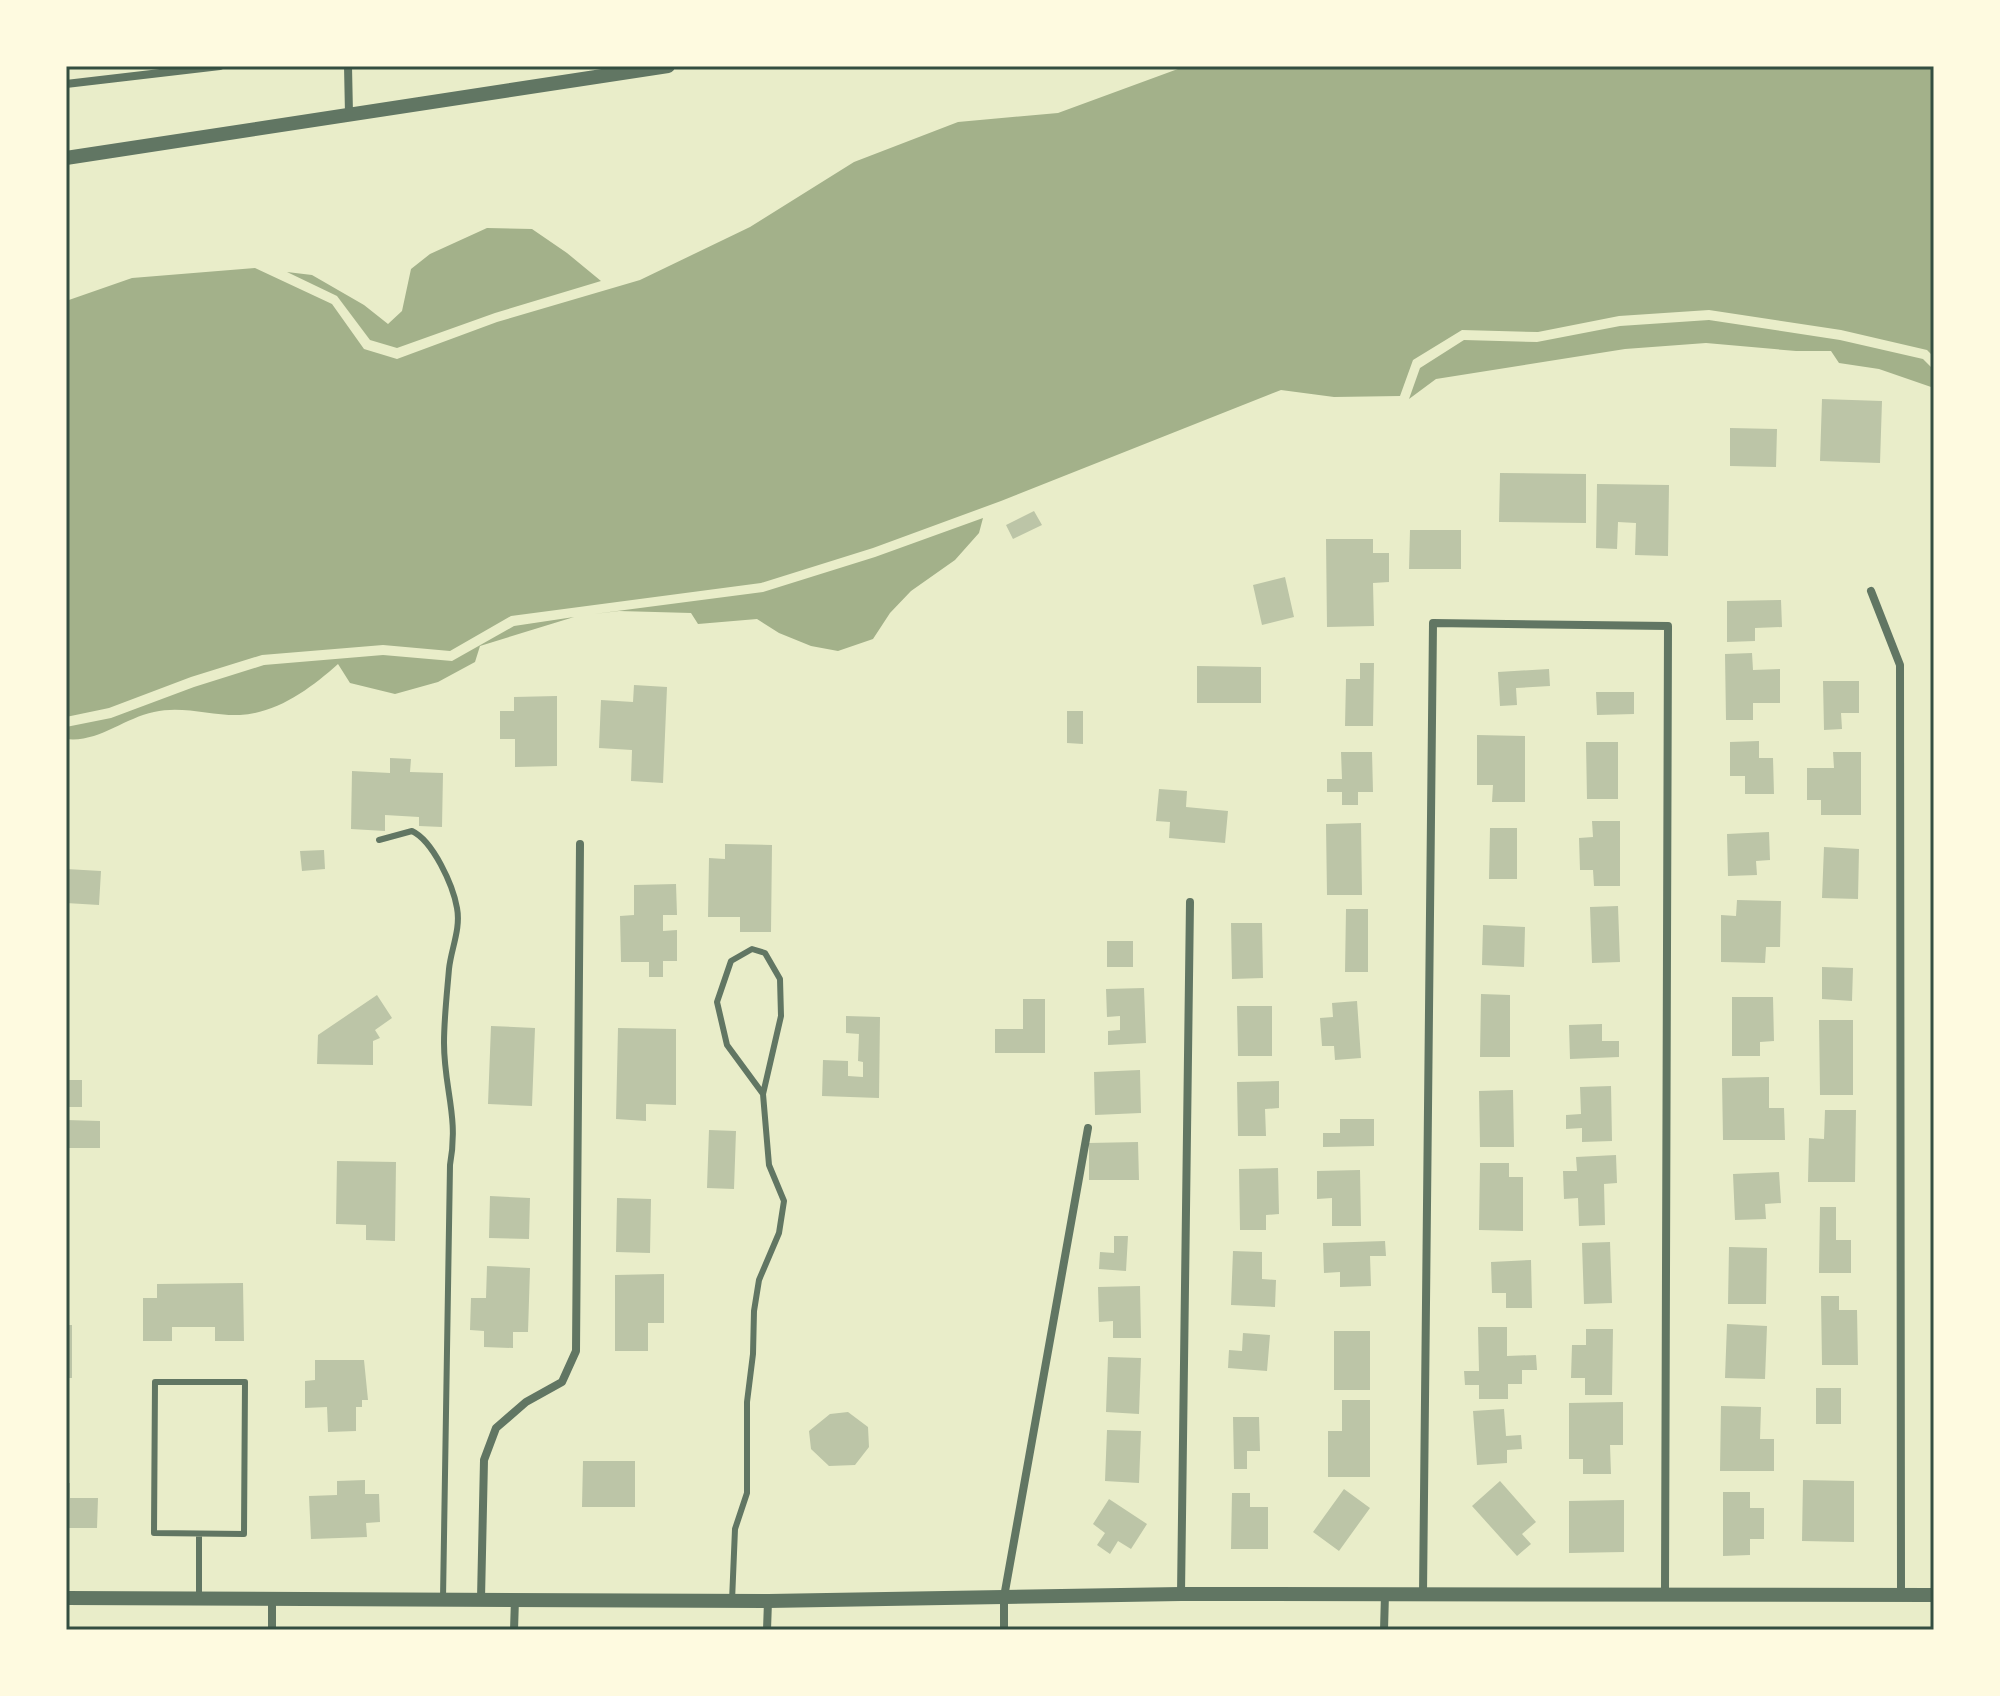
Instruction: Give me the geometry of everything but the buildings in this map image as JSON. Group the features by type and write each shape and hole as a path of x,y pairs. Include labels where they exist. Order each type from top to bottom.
{"street":[{"path":"66,84 220,66"},
{"path":"348,66 349,114"},
{"path":"66,158 668,66"},
{"path":"1871,591 1900,665 1901,1595"},
{"path":"1423,1594 1433,623 1668,626 1665,1593"},
{"path":"481,1599 484,1460 496,1428 526,1402 562,1382 576,1351 580,844"},
{"path":"1181,1594 1190,902"},
{"path":"1004,1630 1004,1597 1088,1128"},
{"path":"66,1598 768,1601 1181,1594 1934,1595"},
{"path":"1384,1630 1385,1594"},
{"path":"272,1598 272,1630"},
{"path":"514,1630 515,1599"},
{"path":"767,1630 768,1601"}],"lane":[{"path":"379,840 412,831 423,836 439,862 457,906 459,922 449,965 444,1043 455,1139 450,1165 443,1599"},
{"path":"732,1601 735,1529 747,1493 747,1402 754,1311 759,1280 779,1233 784,1201 769,1165 763,1094 781,1016 780,979 765,953 752,949 731,961 717,1002 727,1045 763,1094"},
{"path":"155,1382 245,1382 244,1534 199,1534 154,1533 155,1382"},
{"path":"199,1534 199,1598"}],"shaded area":[{"path":"1186,66 1934,66 1934,357 1927,350 1841,330 1709,310 1619,316 1538,332 1462,330 1413,360 1400,396 1334,397 1281,390 1001,501 873,548 761,583 511,616 450,651 383,645 262,655 191,677 109,708 66,717 66,301 132,278 255,268 332,304 364,349 397,359 497,322 640,280 750,227 854,162 958,122 1058,113"},
{"path":"487,228 532,229 601,281 495,313 397,348 370,340 337,296 287,272 312,275 364,305 388,324 402,311 411,269 430,254"},
{"path":"1709,320 1840,340 1923,359 1934,370 1934,388 1879,369 1839,363 1831,351 1706,343 1625,349 1436,379 1409,399 1420,368 1464,340 1537,342 1620,326"},
{"path":"983,518 979,533 955,560 911,591 890,613 873,639 838,651 811,646 779,633 757,619 698,624 691,613 619,611 594,614 763,592 875,557"},
{"path":"574,617 480,646 475,662 438,682 395,694 350,683 338,664 305,690 268,710 240,715 165,710 143,715 100,734 66,739 66,727 111,718 264,665 383,655 452,661 514,626"}]}
